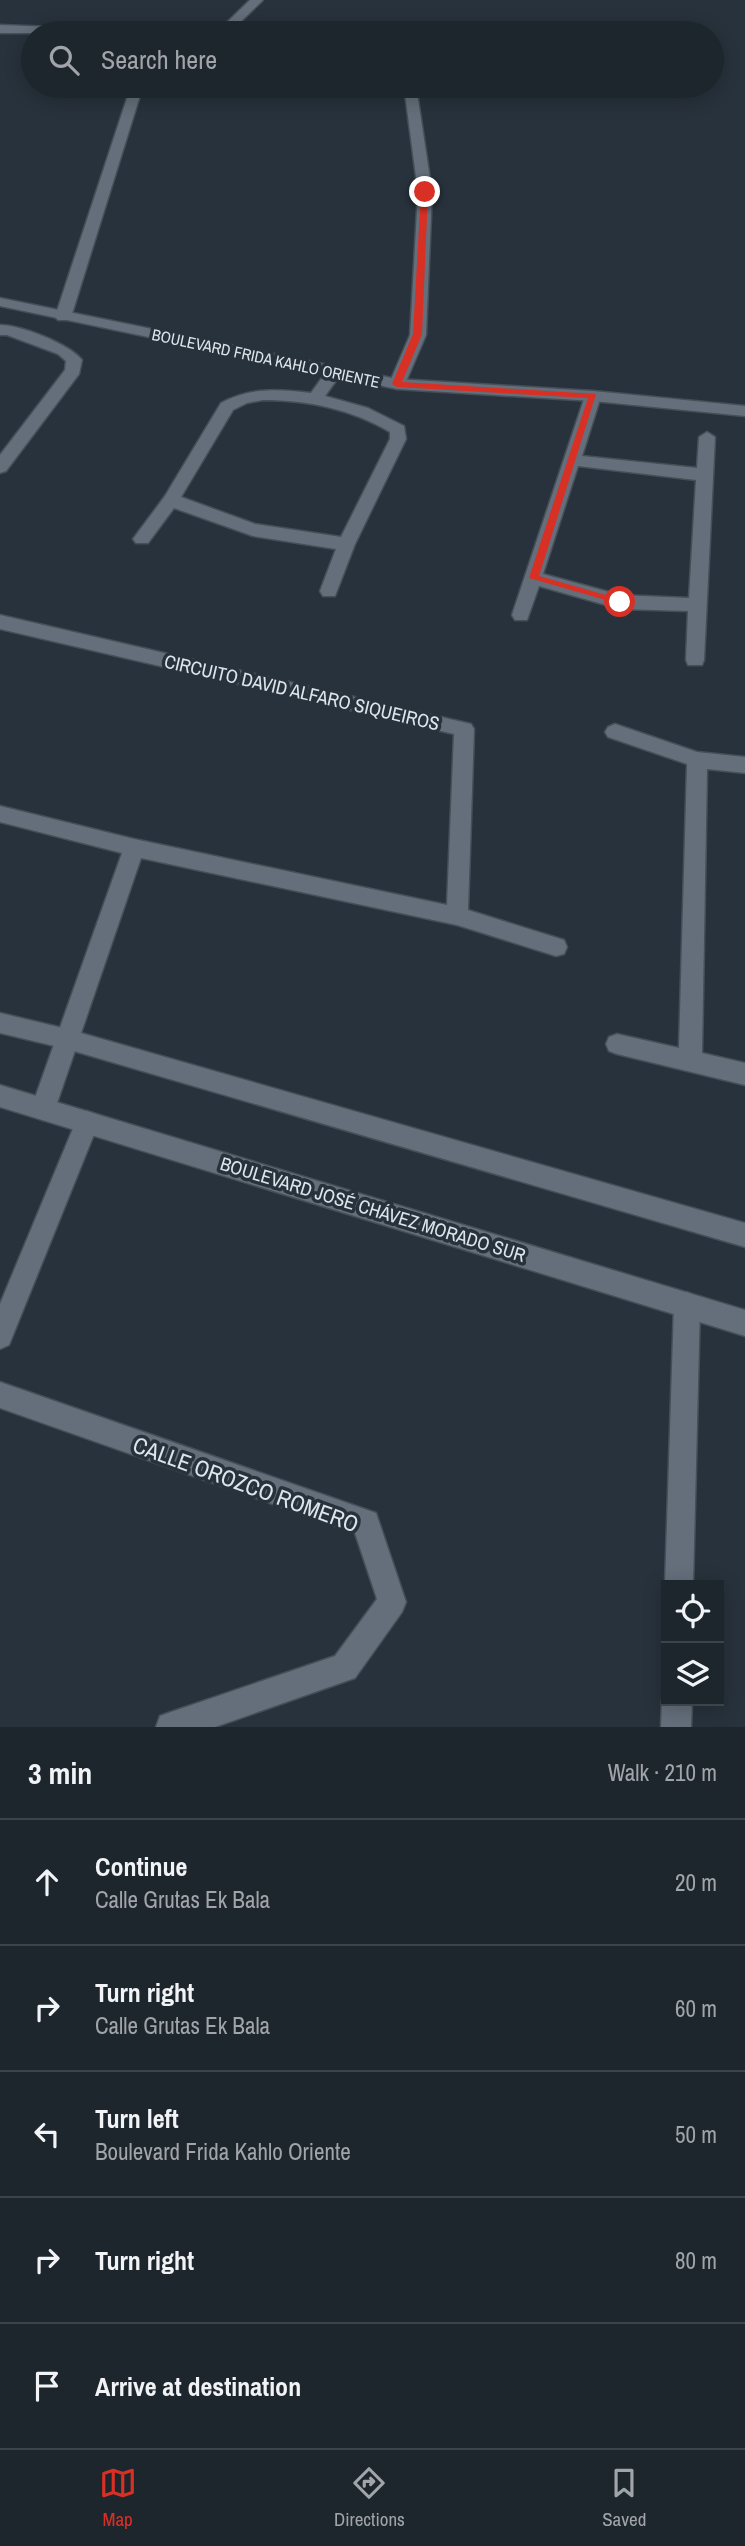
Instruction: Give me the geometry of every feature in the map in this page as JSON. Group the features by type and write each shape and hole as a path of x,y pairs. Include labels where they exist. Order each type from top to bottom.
{"street":[{"path":"235,21 257,0"},
{"path":"0,29 21,30"},
{"path":"63,317 133,98"},
{"path":"397,384 418,334 425,192 412,98"},
{"name":"BOULEVARD FRIDA KAHLO ORIENTE","path":"0,302 397,384 593,396 745,411"},
{"path":"0,467 73,371 74,360 64,351 4,330 24,307"},
{"path":"316,398 335,371"},
{"path":"142,539 172,500 227,407 237,398 253,395 316,398 386,421 398,430 398,439 346,544 329,591"},
{"path":"521,615 593,396"},
{"path":"695,660 707,437"},
{"path":"572,460 705,475"},
{"path":"172,500 253,530 346,544"},
{"path":"533,578 620,602 698,605"},
{"name":"CIRCUITO DAVID ALFARO SIQUEIROS","path":"0,622 464,729 457,916"},
{"path":"615,732 697,760 745,765"},
{"path":"690,1060 697,760"},
{"path":"0,814 134,848 457,916 556,947"},
{"path":"43,1109 134,848"},
{"path":"0,1023 66,1039 745,1235"},
{"path":"617,1044 745,1074"},
{"name":"BOULEVARD JOSÉ CHÁVEZ MORADO SUR","path":"0,1096 745,1323"},
{"path":"0,1336 87,1122"},
{"path":"680,1580 687,1305"},
{"name":"CALLE OROZCO ROMERO","path":"0,1395 366,1523 392,1602 345,1668 171,1727"},
{"path":"676,1727 677,1706"}],"route":[{"path":"425,192 418,334 397,384 593,396 533,578 620,602"}]}
